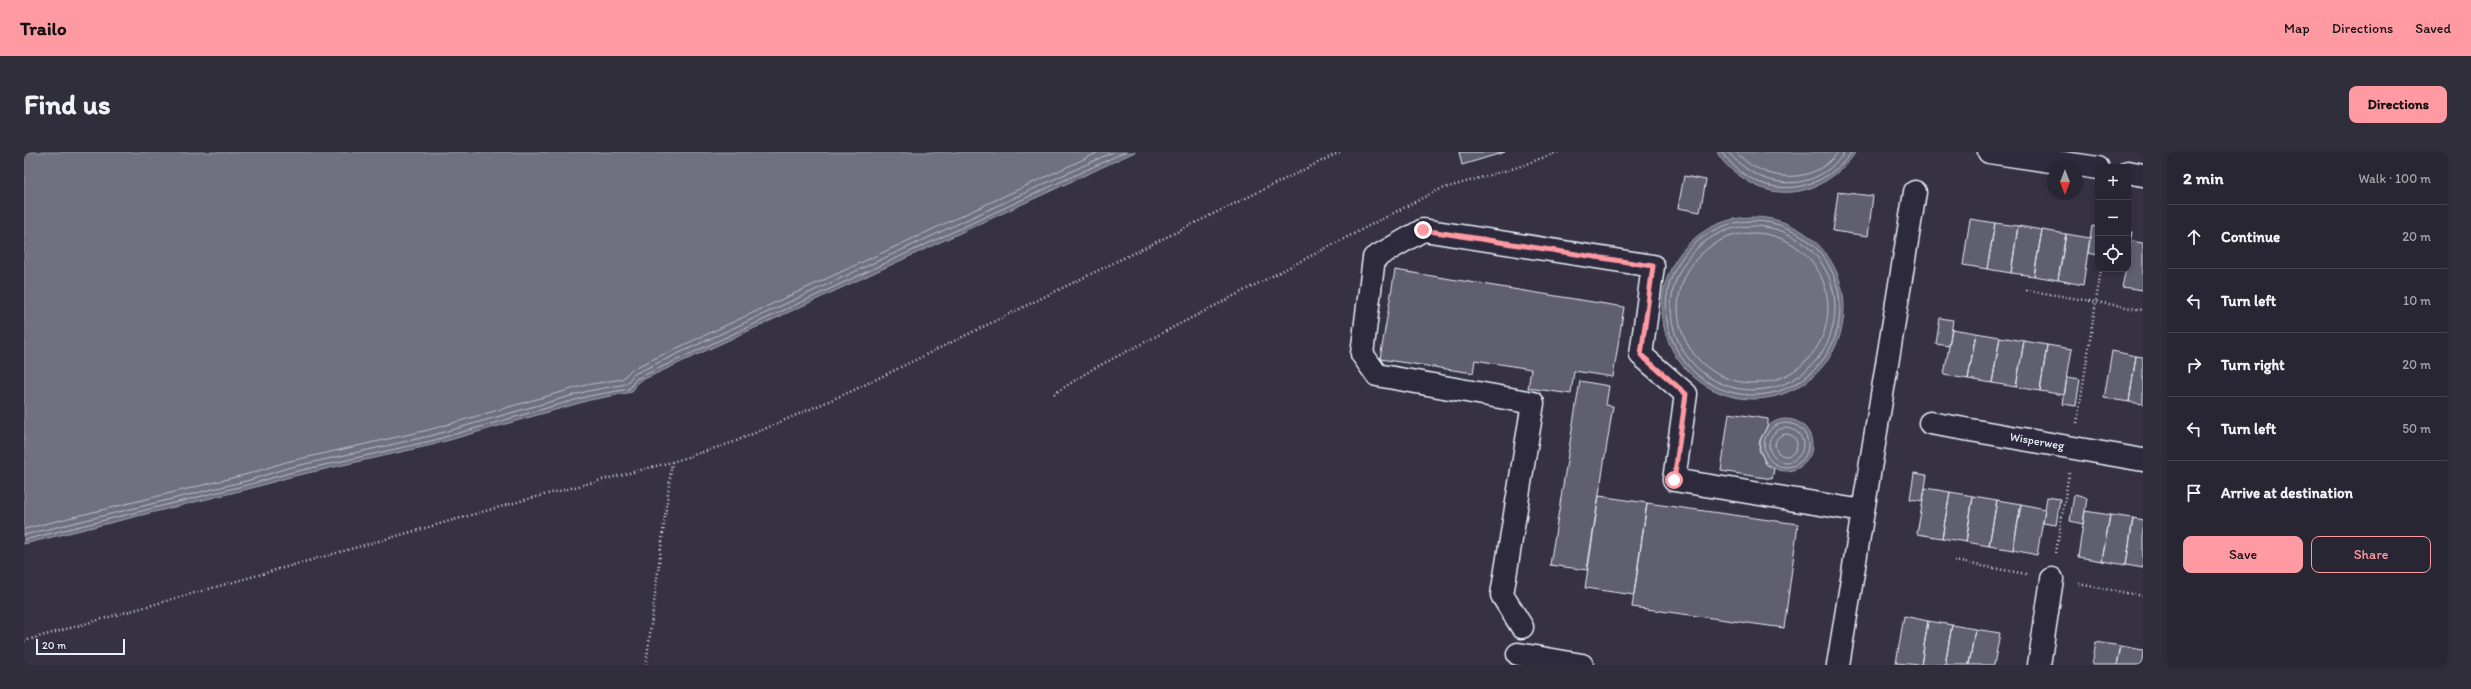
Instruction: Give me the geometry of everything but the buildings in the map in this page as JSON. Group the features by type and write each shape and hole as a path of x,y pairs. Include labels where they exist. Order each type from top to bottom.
{"street":[{"path":"1989,152 2071,158 2095,167"},
{"path":"2131,172 2143,174"},
{"path":"1838,665 1864,511 1914,192"},
{"path":"1522,627 1502,595 1533,403 1377,375 1362,354 1374,258 1423,230 1653,266 1641,355 1686,394 1674,480 1864,511"},
{"name":"Wisperweg","path":"1930,423 2143,460"},
{"path":"2039,665 2052,579"},
{"path":"1518,654 1582,665"}],"path":[{"path":"24,641 521,501 672,462 734,442 852,391 1340,152"},
{"path":"1054,394 1091,370 1425,196 1438,190 1518,167 1558,152"},
{"path":"2026,290 2143,310"},
{"path":"646,665 672,462"}],"water":[{"path":"24,152 1135,152 638,382 632,392 590,400 432,445 290,477 252,488 24,544"},
{"path":"1717,152 1856,152 1845,166 1832,177 1818,185 1803,190 1787,192 1771,191 1755,185 1730,168 1721,159"},
{"path":"1753,217 1771,219 1788,224 1796,228 1817,244 1833,265 1837,273 1842,290 1844,308 1842,326 1837,343 1833,351 1817,372 1796,388 1788,392 1771,397 1753,399 1735,397 1718,392 1710,388 1689,372 1673,351 1669,343 1664,326 1662,308 1664,290 1669,273 1673,265 1689,244 1710,228 1718,224 1735,219"},
{"path":"1781,419 1791,419 1805,426 1812,440 1812,450 1805,464 1791,471 1781,471 1771,467 1764,460 1760,450 1760,440 1764,430 1771,423"}],"route":[{"path":"1423,230 1653,266 1641,355 1686,394 1674,480"}]}
